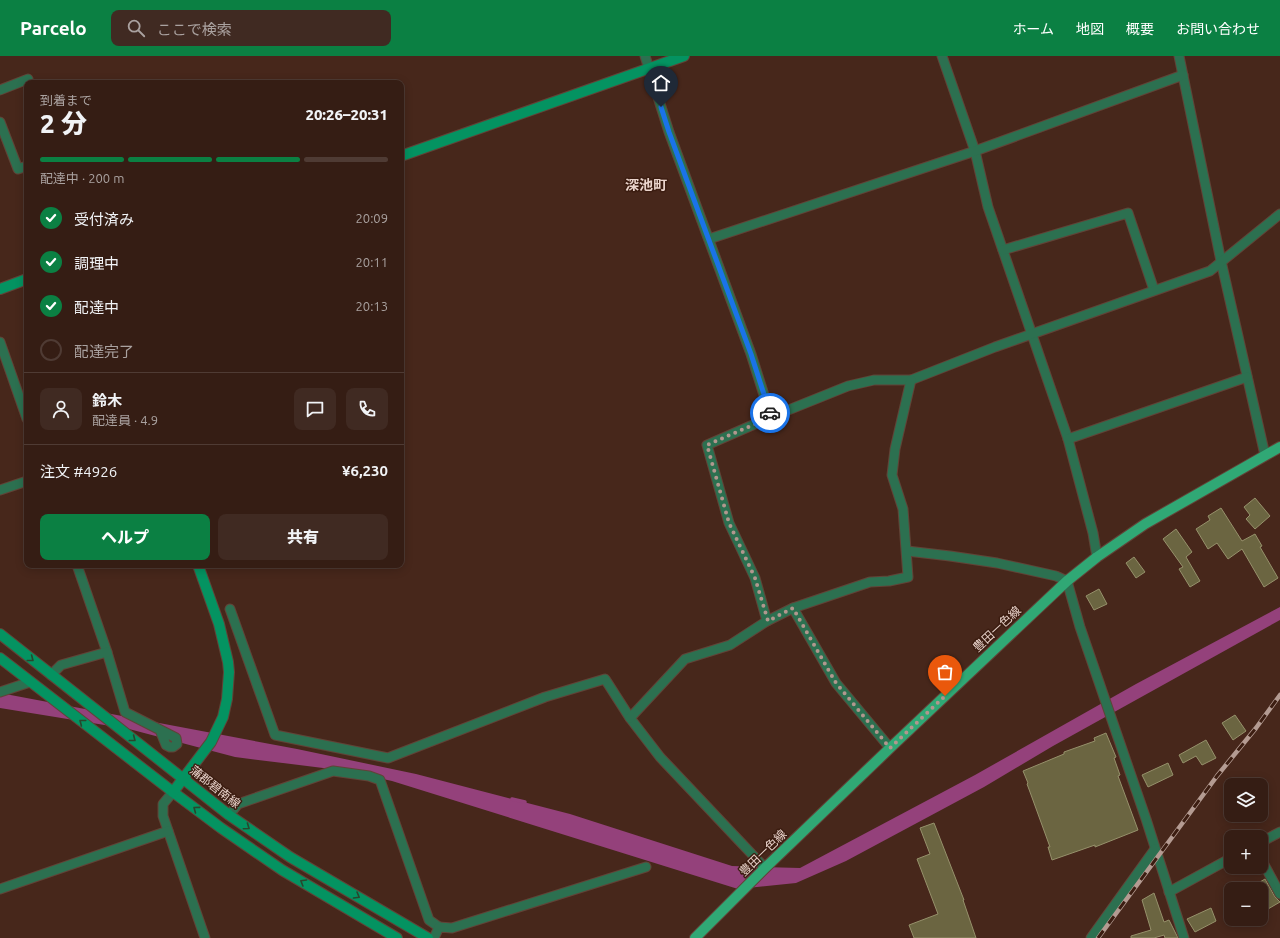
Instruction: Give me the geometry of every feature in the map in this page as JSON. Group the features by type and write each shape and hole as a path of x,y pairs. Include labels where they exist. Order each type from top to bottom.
{"main road":[{"path":"404,155 684,56"},
{"path":"0,289 24,280"},
{"name":"豊田一色線","path":"697,937 765,868 1067,581 1097,557 1145,524 1280,447"},
{"path":"173,792 211,742 223,717 227,699 229,672 228,662 218,624 199,568"},
{"name":"蒲郡碧南線","path":"0,634 229,815 290,857 428,938"},
{"path":"0,658 221,828 282,870 397,938"}],"street":[{"path":"645,56 669,132 751,354 771,417"},
{"path":"942,56 975,151 988,207 1068,439 1093,533 1097,557"},
{"path":"1179,56 1221,261 1265,455"},
{"path":"709,240 975,151 1183,75"},
{"path":"0,90 24,81"},
{"path":"0,122 18,169 24,167"},
{"path":"1003,250 1128,213 1154,290"},
{"path":"768,621 755,578 729,523 707,445 848,386 874,380 911,380 1031,334 1210,271 1280,214"},
{"path":"0,342 24,410"},
{"path":"1068,439 1247,377"},
{"path":"630,718 685,659 730,645 768,621 793,608 870,582 889,581 908,576 903,509 892,475 895,449 911,380"},
{"path":"0,490 24,482"},
{"path":"907,552 950,556 997,564 1056,576 1067,581 1080,627 1106,699 1184,938"},
{"path":"78,568 107,652 125,712 160,730"},
{"path":"793,608 836,683 890,748"},
{"path":"230,609 275,734 388,758 546,698 605,679 630,718 660,757 765,868"},
{"path":"51,675 61,665 107,652"},
{"path":"0,692 30,682"},
{"path":"229,815 238,804 334,771 369,776 380,780 429,920 439,927 452,928 646,867"},
{"path":"173,792 163,804 163,816 205,938"},
{"path":"0,889 168,831"},
{"path":"1268,838 1280,832"},
{"path":"1091,938 1155,848"},
{"path":"1169,892 1224,862"},
{"path":"1268,872 1280,894"},
{"path":"434,938 439,927"}],"shaded area":[{"path":"1280,607 1280,620 1053,746 984,787 846,861 796,883 738,889 392,781 347,771 235,757 129,729 0,708 0,693 297,749 416,774 570,814 732,866 800,868 975,775 1136,684"}],"building":[{"path":"1255,498 1270,516 1255,529 1246,519 1250,515 1244,507"},
{"path":"1221,508 1242,541 1255,534 1262,546 1260,547 1278,578 1264,587 1242,549 1228,559 1217,543 1208,549 1196,529 1210,520 1208,516"},
{"path":"1176,529 1192,552 1186,557 1200,581 1190,587 1179,569 1183,567 1163,539"},
{"path":"1134,557 1145,572 1136,578 1126,563"},
{"path":"1099,589 1107,604 1094,610 1086,596"},
{"path":"1235,715 1246,731 1233,740 1222,723"},
{"path":"1106,733 1116,757 1114,758 1120,775 1118,776 1138,830 1095,847 1095,845 1052,860 1048,847 1050,847 1023,771 1064,754 1064,752 1095,741 1094,738"},
{"path":"1206,740 1216,758 1202,765 1196,756 1183,763 1179,755"},
{"path":"1168,763 1173,775 1148,787 1142,775"},
{"path":"934,823 964,900 976,938 914,938 909,925 938,914 917,859 930,854 920,828"},
{"path":"1265,879 1267,882 1260,882"},
{"path":"1268,884 1275,897 1280,902 1268,909"},
{"path":"1154,893 1164,922 1169,920 1178,938 1165,938 1164,935 1154,938 1131,938 1131,936 1151,930 1142,900"},
{"path":"1211,908 1216,921 1195,932 1187,919"}],"waterway":[{"path":"512,799 525,802"}],"railway":[{"path":"1098,938 1217,776 1256,728 1280,695"}],"way so far":[{"path":"770,413 771,417 707,445 729,523 755,578 768,621 793,608 836,683 890,748 945,696"}],"district":[{"name":"深池町","path":"646,185"}],"route":[{"path":"661,107 718,267 751,354 770,413"}]}
